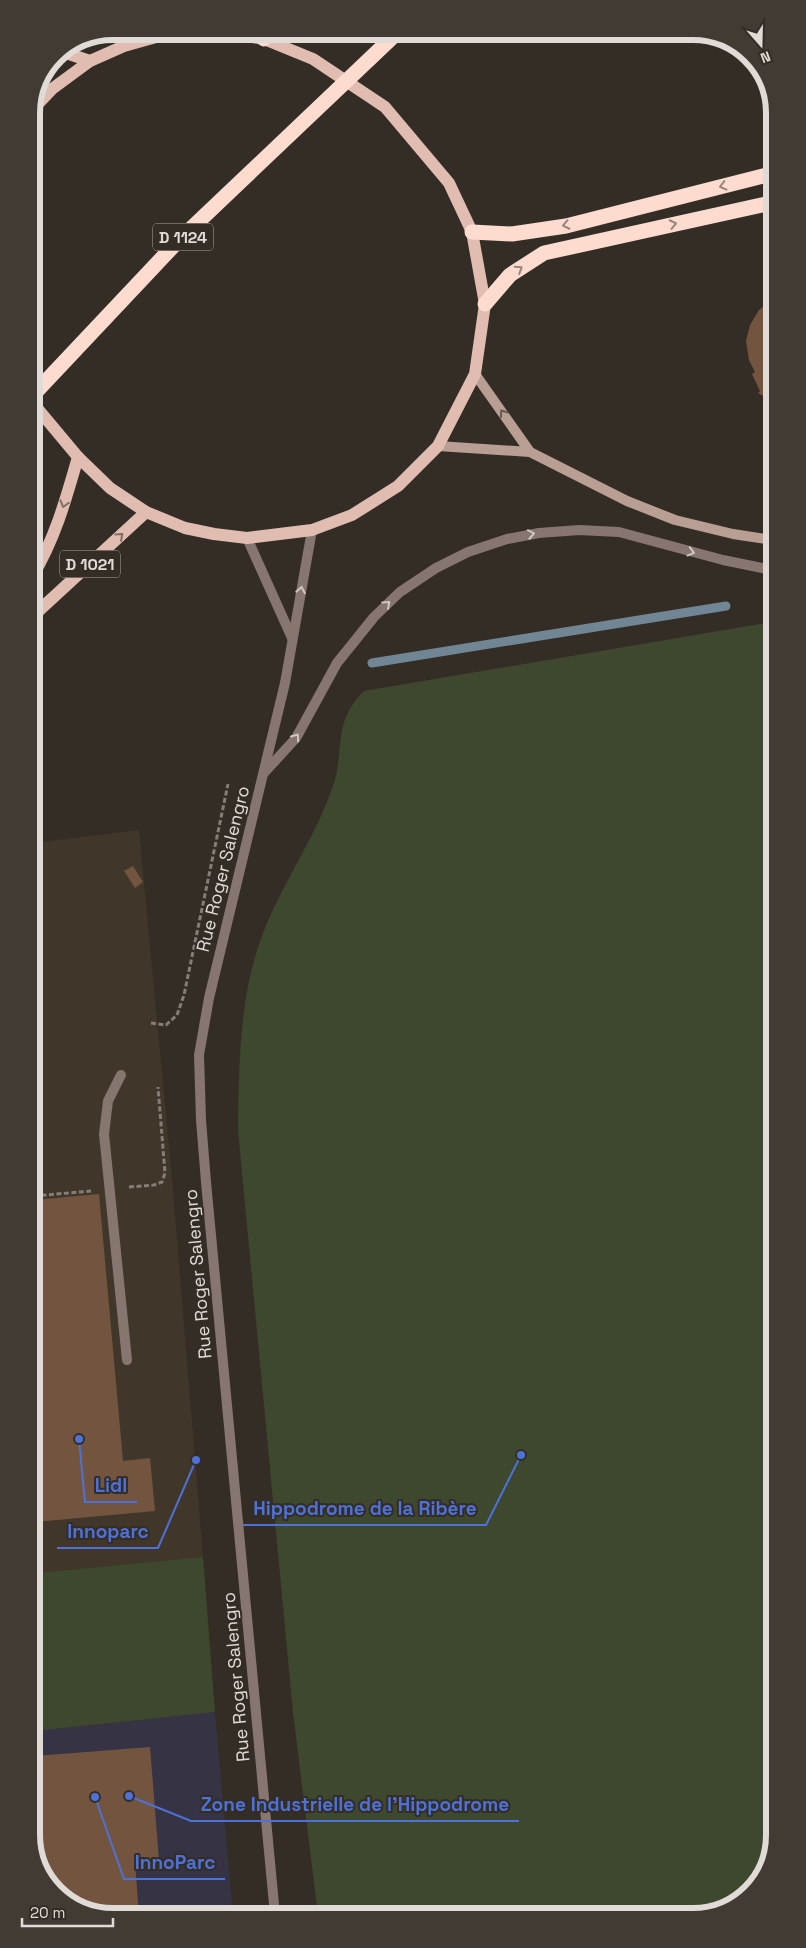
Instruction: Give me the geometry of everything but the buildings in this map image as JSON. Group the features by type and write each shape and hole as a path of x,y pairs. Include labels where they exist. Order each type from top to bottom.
{"highway":[{"name":"D 1124","path":"40,387 179,240 389,40"},
{"path":"472,232 512,234 566,226 766,175"},
{"path":"485,304 510,275 544,253 766,204"}],"main road":[{"path":"41,100 52,89 90,61 124,46 144,40"},
{"path":"40,412 78,457 110,488 146,512 185,528 247,538 312,530 352,515 398,486 438,446 475,374 485,304 472,232 449,183 385,107 313,59 272,40"},
{"path":"69,54 90,61"},
{"name":"D 1021","path":"40,564 62,514 78,457"},
{"name":"D 1021","path":"40,610 146,512"}],"street":[{"path":"475,374 530,452"},
{"path":"438,446 530,452 627,501 675,520 733,534 766,539"},
{"name":"Rue Roger Salengro","path":"274,1908 206,1182 201,1120 199,1055 209,998 285,683 312,530"},
{"path":"264,774 296,738 337,662 374,617 400,592 436,568 468,552 507,539 539,532 578,530 619,532 723,560 766,569"},
{"path":"247,538 292,638"},
{"path":"121,1074 108,1101 104,1134 127,1360"}],"path":[{"path":"151,1023 166,1025 177,1015 184,995 228,784"}],"shaded area":[{"path":"139,830 172,1178 203,1557 40,1573 40,842"},
{"path":"215,1712 232,1908 98,1907 90,1904 50,1873 44,1859 40,1835 40,1730"}],"green space":[{"path":"766,623 766,1835 765,1850 759,1868 751,1880 734,1896 708,1907 317,1908 293,1712 238,1130 240,1056 245,1007 254,959 278,899 325,808 336,775 343,726 354,703 364,691"},
{"path":"203,1557 215,1712 40,1730 40,1573"}],"waterway":[{"path":"372,663 726,606"}],"place":[{"name":"Lidl","path":"79,1439"},
{"name":"Hippodrome de la Ribère","path":"521,1455"},
{"name":"Innoparc","path":"196,1460"},
{"name":"Zone Industrielle de l'Hippodrome","path":"129,1796"},
{"name":"InnoParc","path":"95,1797"}]}
